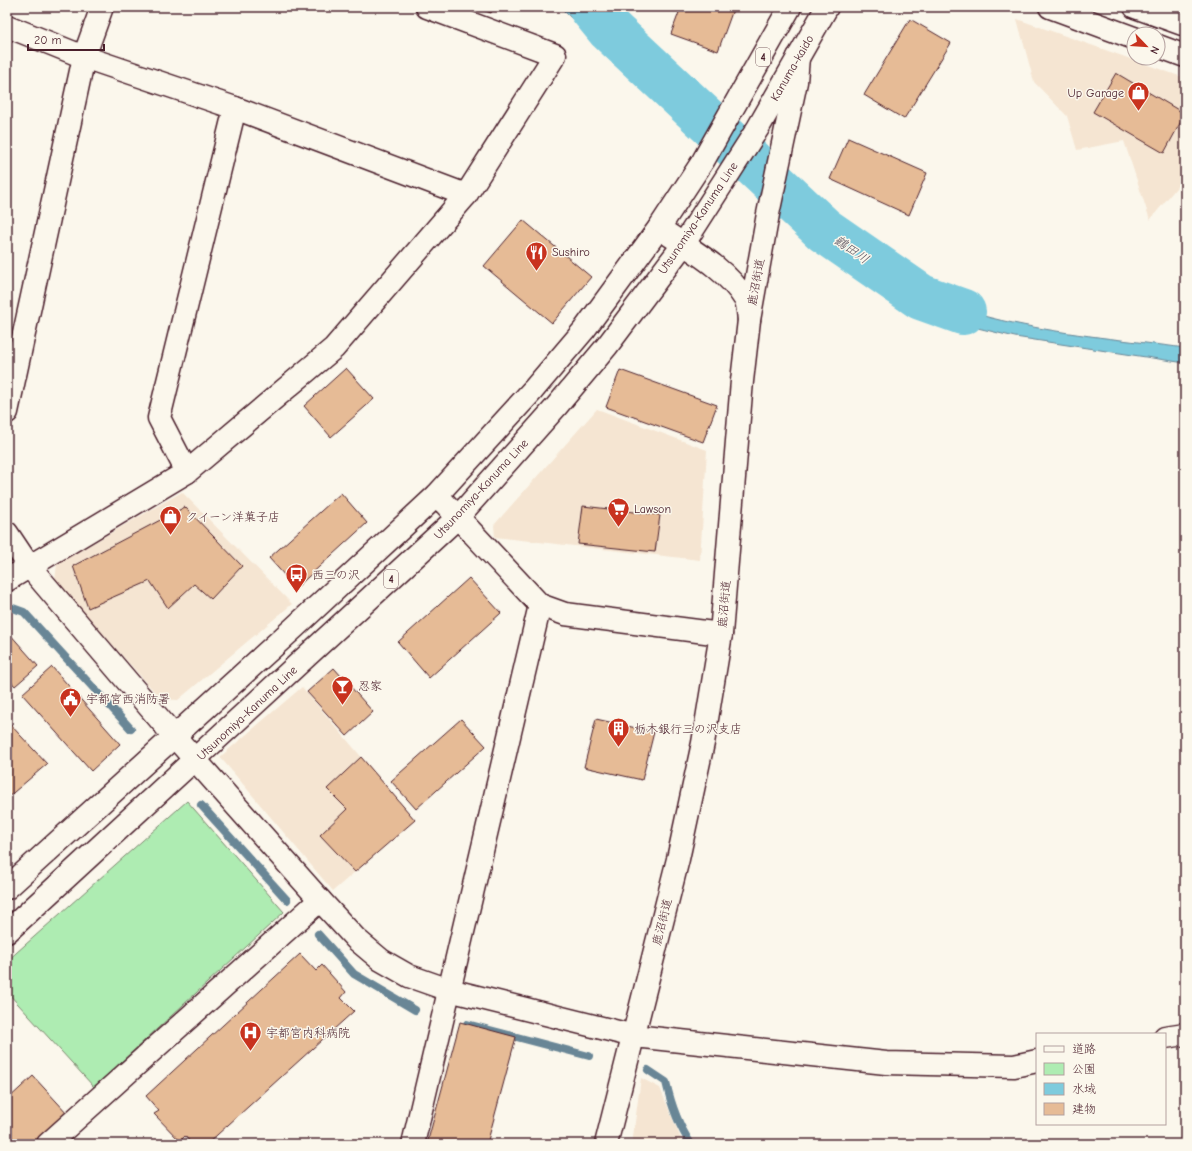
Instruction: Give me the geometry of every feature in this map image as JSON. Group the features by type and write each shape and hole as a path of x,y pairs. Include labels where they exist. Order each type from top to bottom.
{"street":[{"path":"7,412 84,57 102,7"},
{"path":"7,580 187,472 334,348 466,195 555,55 428,7"},
{"name":"4","path":"7,888 437,495 533,390 584,330 659,228 703,161 790,7"},
{"name":"Kanuma-kaido","path":"758,128 827,7"},
{"path":"1050,7 1126,35"},
{"path":"1135,7 1185,25"},
{"path":"7,26 84,57 235,108 466,195"},
{"path":"1166,49 1185,56"},
{"name":"鹿沼街道","path":"606,1144 678,859 703,743 721,634 741,389 749,320 768,214 796,82 798,57"},
{"path":"187,472 159,418 235,108"},
{"name":"Utsunomiya-Kanuma Line","path":"7,932 195,761 458,516 556,407 607,346 683,245 758,128"},
{"path":"659,228 714,267 736,287 746,300 749,320"},
{"path":"437,495 540,605 565,614 721,634"},
{"path":"7,533 29,566 195,761 320,900 356,939 381,960 408,976 449,990 634,1036 886,1063 1014,1066 1036,1061"},
{"path":"413,1144 540,605"},
{"path":"48,1144 320,900"},
{"path":"1166,1037 1185,1034"}],"shaded area":[{"path":"1017,19 1126,57 1126,66 1151,66 1185,78 1185,177 1150,220 1124,141 1077,150 1067,116 1034,82"},
{"path":"597,409 707,450 700,560 495,537 494,525"},
{"path":"182,492 292,604 178,700 161,699 55,580 57,564"},
{"path":"302,687 415,820 333,891 220,757"},
{"path":"641,1078 660,1088 683,1144 632,1144"}],"green space":[{"path":"187,801 284,912 94,1087 7,992 7,961"}],"water":[{"path":"560,7 617,7 708,95 688,133"},
{"path":"795,191 851,253 890,279 929,298 970,312 1012,323 1056,331 1185,348 1185,363 1015,337 961,324 897,296 845,262 788,216"}],"building":[{"path":"474,7 493,7 491,13"},
{"path":"681,7 734,7 718,51 671,34"},
{"path":"910,19 951,43 904,119 864,95"},
{"name":"Up Garage","path":"1116,73 1185,114 1164,153 1093,112"},
{"path":"848,138 927,173 909,215 830,179"},
{"name":"Sushiro","path":"523,220 591,277 552,323 484,266"},
{"path":"346,368 374,399 331,437 304,406"},
{"path":"620,370 717,405 703,442 606,407"},
{"path":"341,493 367,523 296,588 269,558"},
{"name":"Lawson","path":"583,506 660,515 655,552 578,544"},
{"name":"クイーン洋菓子店","path":"185,507 242,566 211,599 194,584 168,608 150,581 88,608 73,566"},
{"path":"469,578 501,613 429,678 398,642"},
{"path":"9,633 38,666 15,686 7,677 7,635"},
{"name":"宇都宮西消防署","path":"52,667 120,744 91,771 22,694"},
{"path":"334,668 373,712 347,736 307,692"},
{"path":"461,719 486,746 416,809 391,781"},
{"name":"栃木銀行三の沢支店","path":"596,719 654,732 642,780 584,767"},
{"path":"7,721 47,764 7,798"},
{"path":"361,757 415,820 355,872 320,835 347,809 327,789"},
{"name":"宇都宮内科病院","path":"300,954 316,971 322,965 346,992 341,998 354,1011 207,1144 192,1144 185,1136 180,1141 154,1114 159,1111 146,1096"},
{"path":"460,1022 516,1037 487,1144 427,1144"},
{"path":"33,1076 68,1114 35,1144 16,1144 7,1134 7,1100"}],"waterway":[{"name":"鶴田川","path":"591,7 609,29 824,230 921,297 963,312"},
{"path":"7,609 10,607 24,612 131,729"},
{"path":"201,805 287,900"},
{"path":"318,934 354,974 415,1010"},
{"path":"467,1024 589,1056"},
{"path":"648,1070 666,1082 670,1098 682,1129 691,1144"}],"place":[{"name":"Up Garage","path":"1139,112"},
{"name":"Sushiro","path":"537,272"},
{"name":"Lawson","path":"619,528"},
{"name":"クイーン洋菓子店","path":"171,536"},
{"name":"西三の沢","path":"297,594"},
{"name":"忍家","path":"342,706"},
{"name":"宇都宮西消防署","path":"71,718"},
{"name":"栃木銀行三の沢支店","path":"619,748"},
{"name":"宇都宮内科病院","path":"250,1052"}]}
